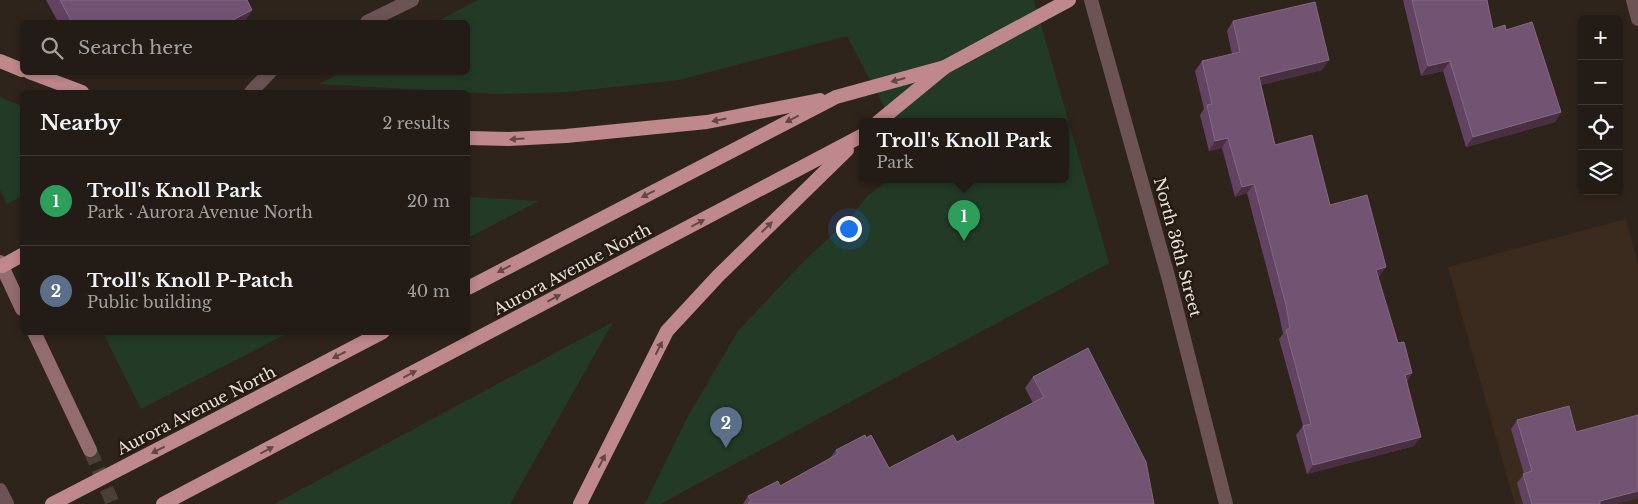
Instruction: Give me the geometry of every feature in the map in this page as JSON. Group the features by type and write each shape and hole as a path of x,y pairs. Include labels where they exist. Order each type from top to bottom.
{"highway":[{"name":"Aurora Avenue North","path":"883,118 945,67 1069,0"},
{"path":"0,62 20,69"},
{"name":"Aurora Avenue North","path":"470,287 836,97 945,67"},
{"path":"37,75 77,90"},
{"path":"470,138 509,139 566,136 707,122 836,97"},
{"name":"Aurora Avenue North","path":"163,504 859,138"},
{"path":"580,504 667,331 744,250 859,138"},
{"path":"1,264 20,256"},
{"name":"Aurora Avenue North","path":"52,504 377,335"}],"main road":[{"path":"1,264 20,305"},
{"path":"35,335 90,450"}],"street":[{"path":"371,20 412,0"},
{"name":"North 36th Street","path":"1091,0 1169,280 1226,504"},
{"path":"1633,0 1638,19"},
{"path":"253,90 267,75"},
{"path":"0,490 7,504"}],"shaded area":[{"path":"1626,219 1638,265 1638,504 1515,504 1448,267"}],"green space":[{"path":"478,0 1034,0 1068,118 890,118 847,36 679,80 567,92 499,94 470,92 470,90 427,90 319,84 337,75 470,75 470,20 440,20"},
{"path":"0,97 20,105 20,197 7,204 0,190"},
{"path":"1069,123 1109,263 660,504 645,504 687,418 738,331 803,262 849,219 868,195 886,183 1069,183"},
{"path":"470,197 539,201 470,237"},
{"path":"613,322 510,504 274,504"},
{"path":"104,335 284,335 141,409"}],"building":[{"path":"60,0 247,0 252,10 233,20 71,20"},
{"path":"1412,0 1487,0 1493,29 1505,25 1506,30 1532,22 1561,112 1473,137 1450,61 1428,66"},
{"path":"1315,2 1329,60 1259,77 1275,145 1312,135 1330,205 1367,195 1386,267 1376,270 1398,343 1404,342 1412,373 1405,375 1421,437 1313,465 1303,426 1311,424 1286,330 1290,328 1286,305 1254,184 1242,187 1228,138 1215,141 1207,105 1212,104 1202,61 1240,52 1233,21"},
{"path":"1088,348 1146,462 1154,504 748,503 751,501 748,496 778,481 780,486 838,454 836,450 865,435 866,438 871,435 889,468 953,435 957,442 1044,397 1033,377"},
{"path":"1569,406 1576,432 1638,415 1638,491 1600,501 1600,504 1532,504 1523,474 1532,471 1517,420"}],"tunnel":[{"path":"90,450 113,504"}],"place":[{"name":"Troll's Knoll Park","path":"964,241"},
{"name":"Troll's Knoll P-Patch","path":"726,448"}]}
